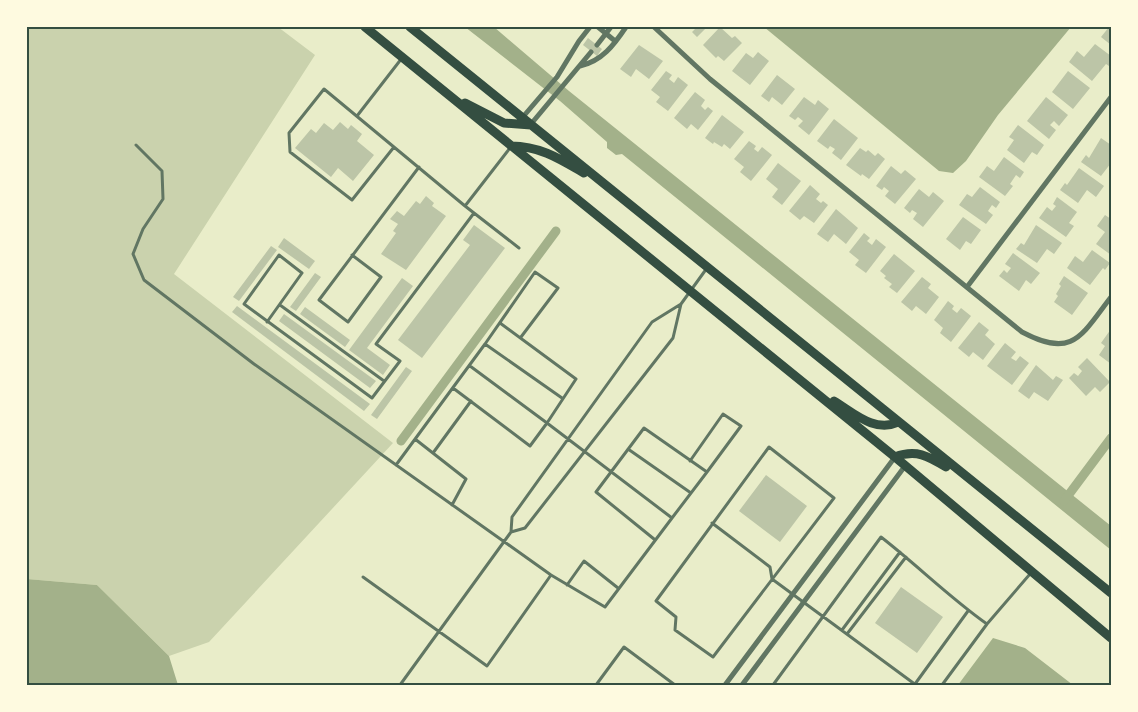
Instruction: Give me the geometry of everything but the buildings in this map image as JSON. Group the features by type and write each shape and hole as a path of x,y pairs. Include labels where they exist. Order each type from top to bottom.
{"main road":[{"path":"365,27 895,457 1111,638"},
{"path":"411,27 1111,593"},
{"path":"447,93 504,123 531,125"},
{"path":"511,146 533,147 549,153 610,188"},
{"path":"796,377 867,422 879,426 890,426 898,422"},
{"path":"895,457 914,452 927,455 976,485"}],"street":[{"path":"522,118 557,76 590,27"},
{"path":"598,27 615,41"},
{"path":"597,45 611,27"},
{"path":"578,67 597,61 626,27"},
{"path":"654,27 710,79 1022,332 1042,343 1069,342 1084,332 1111,297"},
{"path":"531,125 564,82 591,52"},
{"path":"967,287 1111,98"},
{"path":"726,685 895,457"},
{"path":"742,685 905,466"},
{"path":"851,516 862,524"}],"lane":[{"path":"357,116 402,57"},
{"path":"394,147 352,200 291,152 289,134 324,88 519,248"},
{"path":"136,145 162,171 163,199 143,229 133,254 144,280 254,364 452,505 551,575 605,607 741,426 723,414 690,461"},
{"path":"465,206 511,146"},
{"path":"352,255 381,277 348,322 319,300 352,255 418,167"},
{"path":"267,322 302,273 279,255 243,304 267,322 372,398 400,361 376,344 474,213"},
{"path":"400,685 503,541 511,532 525,528 672,338 681,303 707,267"},
{"path":"396,465 535,272 558,288 520,337"},
{"path":"511,532 512,517 652,322 681,303"},
{"path":"280,305 384,381"},
{"path":"453,388 530,446 547,423 576,379 500,322"},
{"path":"485,344 563,399"},
{"path":"469,366 672,518"},
{"path":"433,453 471,401"},
{"path":"654,539 596,492 644,428 707,472"},
{"path":"415,439 466,479 452,505"},
{"path":"769,447 834,498 713,657 675,630 676,617 656,601 712,523 769,447"},
{"path":"628,449 691,493"},
{"path":"712,523 770,567 772,579 915,685 968,610"},
{"path":"773,685 881,537 987,624"},
{"path":"842,630 900,552"},
{"path":"847,634 906,556"},
{"path":"567,585 584,561 619,588"},
{"path":"942,685 987,624 1032,572"},
{"path":"363,577 487,666 551,575"},
{"path":"596,685 624,647 675,685"}],"shaded area":[{"path":"27,27 278,27 315,55 174,274 393,443 209,642 169,656 97,585 27,579"},
{"path":"465,27 494,27 569,91 1111,526 1111,550 622,154 616,155 607,148 607,142 560,101"},
{"path":"764,27 1071,27 998,115 966,161 953,173 939,171"},
{"path":"27,579 97,585 169,656 178,685 27,685"},
{"path":"993,638 1025,648 1073,685 958,685"}],"waterway":[{"path":"401,441 556,231"},
{"path":"1064,501 1111,438"}]}
